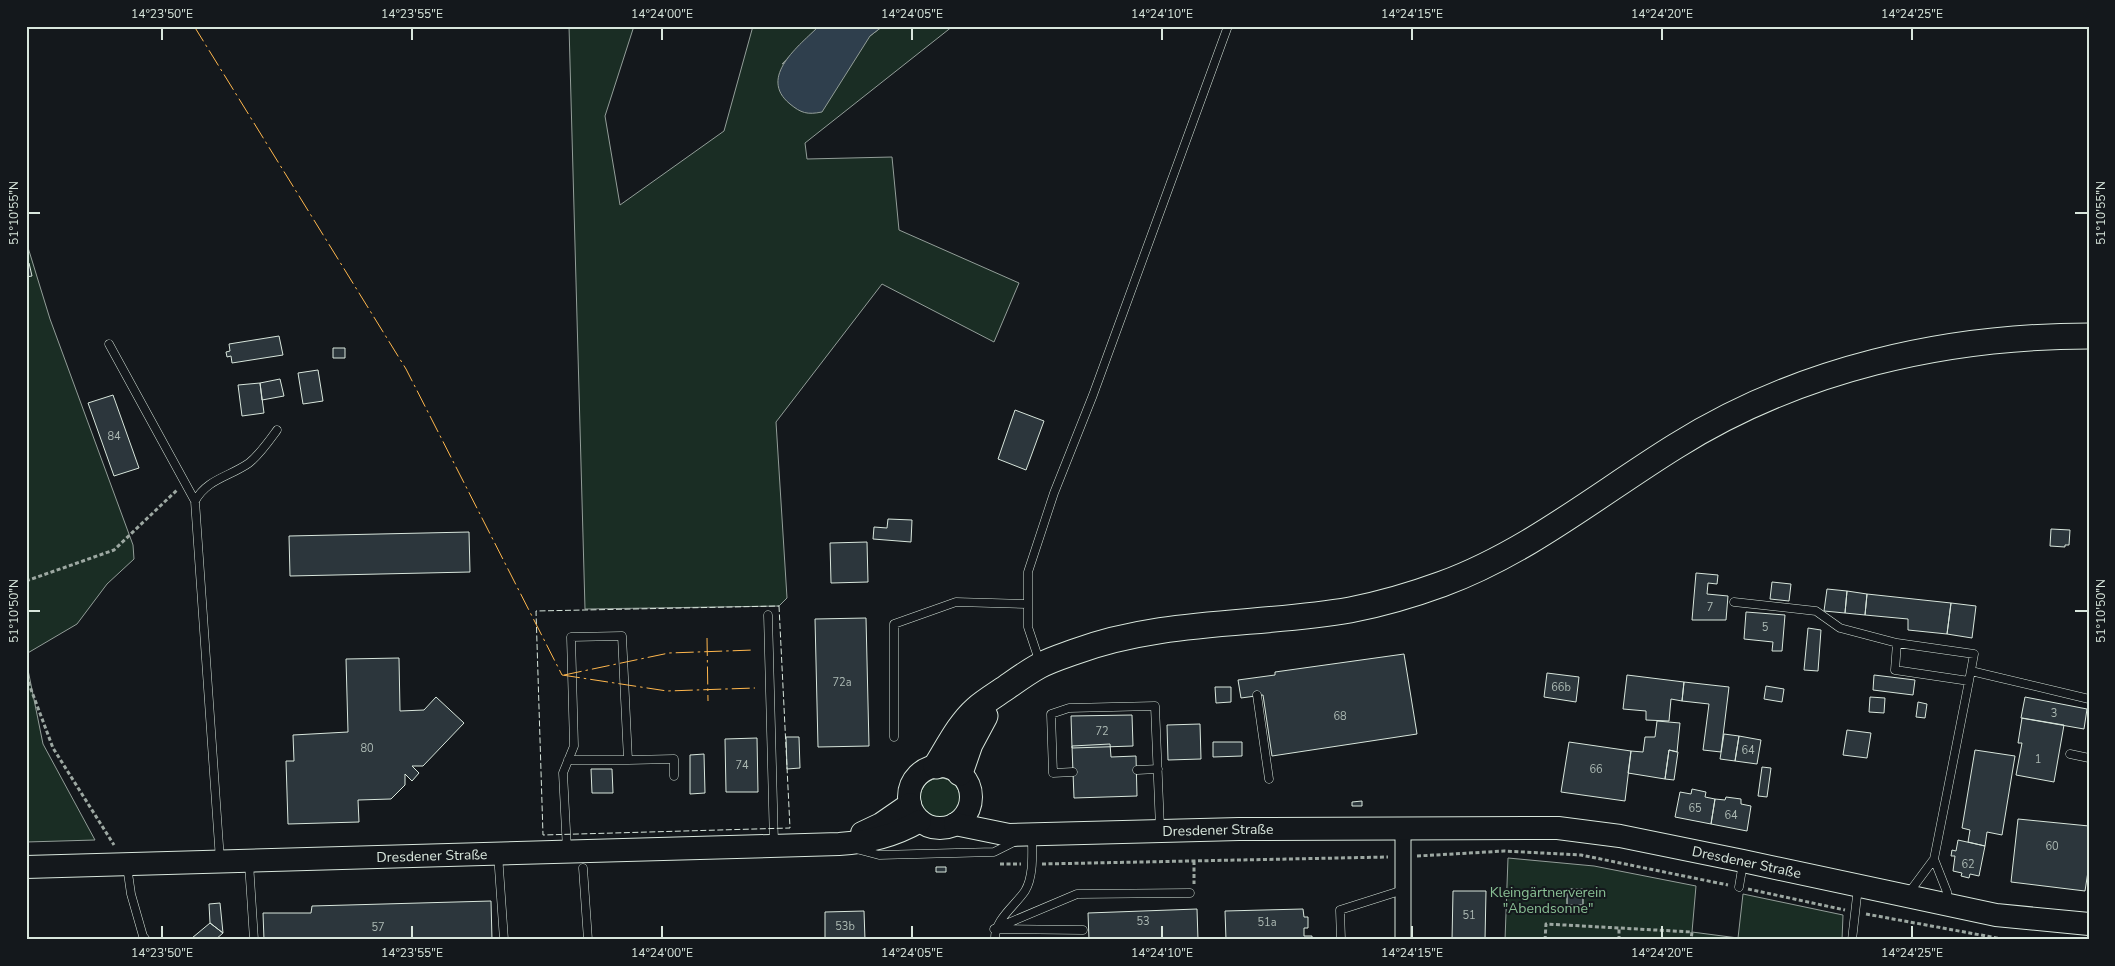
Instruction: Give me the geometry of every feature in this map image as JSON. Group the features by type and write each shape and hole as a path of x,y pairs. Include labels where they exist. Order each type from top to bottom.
{"main road":[{"path":"936,766 958,731 975,710 1040,665 1098,643 1170,628 1349,610 1399,599 1484,567 1534,538 1714,423 1762,400 1855,368 1919,352 1984,341 2051,336 2089,336"},
{"path":"960,773 970,744 1002,690"},
{"path":"915,813 910,790 916,778 925,770 936,766 949,767 960,773 970,789 970,806 964,816 955,824"},
{"name":"Dresdener Straße","path":"970,806 996,820 1032,833"},
{"name":"Dresdener Straße","path":"26,866 839,844 881,824 915,813 938,828 955,824 995,834 1160,830 1558,828 1620,836 1996,915 2089,924"}],"street":[{"path":"1403,829 1403,940"}],"lane":[{"path":"1040,665 1028,627 1028,572 1054,493 1093,395 1228,26"},
{"path":"109,344 184,484 196,501"},
{"path":"220,862 196,501 200,492 211,481 232,474 250,462 277,430"},
{"path":"894,737 894,624 956,602 1027,604"},
{"path":"1734,602 1816,611 1840,628 1896,643 1974,654 1934,859 1912,886 1908,896"},
{"path":"768,615 774,846"},
{"path":"567,852 563,772 574,746 571,636 622,636 628,760"},
{"path":"1896,643 1895,670 1969,681"},
{"path":"1971,671 2089,699"},
{"path":"1257,696 1269,779"},
{"path":"1072,772 1053,773 1052,714 1069,708 1156,706 1160,830"},
{"path":"2070,754 2089,758"},
{"path":"568,760 674,759 674,776"},
{"path":"1137,770 1158,769"},
{"path":"839,844 879,855 994,852 1032,833 1032,864 1026,889 994,929 994,940"},
{"path":"498,854 504,940"},
{"path":"1934,859 1947,892 1948,904"},
{"path":"249,861 254,940"},
{"path":"1739,887 1743,861"},
{"path":"127,864 131,894 142,936 146,940"},
{"path":"583,868 588,940"},
{"path":"1852,940 1858,885"},
{"path":"1341,940 1340,910 1404,890"},
{"path":"994,929 1077,894 1190,893"},
{"path":"587,929 597,929"},
{"path":"994,929 1083,930"}],"path":[{"path":"26,581 114,550 184,484"},
{"path":"26,676 53,748 127,864"},
{"path":"993,864 1404,856 1504,851 1581,855 1854,912 2008,940"},
{"path":"1190,893 1194,893 1194,861"},
{"path":"1545,940 1546,924 1692,932 1691,940"},
{"path":"1619,928 1619,940"}],"green space":[{"path":"569,26 634,26 605,116 620,205 724,131 753,26 819,26 782,64 870,36 883,26 953,26 805,143 807,159 892,157 899,230 1019,283 994,342 882,284 776,422 787,598 779,606 585,609"},
{"path":"26,241 50,319 133,545 134,559 107,584 77,624 26,654"},
{"path":"26,660 43,744 95,840 26,842"},
{"path":"936,778 944,778 951,781 957,787 960,798 957,809 951,815 944,818 936,818 929,815 923,809 920,802 920,794 923,787 929,781"},
{"name":"Kleingärtnerverein \"Abendsonne\"","path":"1508,858 1594,866 1696,886 1692,932 1738,938 1743,894 1843,915 1842,940 1505,940"}],"water":[{"path":"819,26 883,26 870,36 822,112 808,113 790,104 781,94 778,83 780,72 785,62"}],"building":[{"path":"29,263 32,276 26,277 26,264"},
{"path":"279,336 283,355 232,363 231,356 227,357 226,352 230,351 229,344"},
{"path":"333,348 345,348 345,358 333,358"},
{"path":"318,370 323,401 303,404 298,373"},
{"path":"280,379 284,396 262,400 260,383"},
{"path":"260,383 264,413 242,416 238,385"},
{"path":"113,395 139,468 114,476 88,403"},
{"path":"1015,410 1044,421 1026,470 998,459"},
{"path":"888,519 912,520 911,542 873,539 874,527 887,528"},
{"path":"2051,529 2070,530 2069,545 2065,545 2065,547 2050,546"},
{"path":"469,532 470,572 290,576 289,536"},
{"path":"867,542 868,582 831,583 830,543"},
{"path":"1696,573 1718,575 1717,584 1708,583 1707,594 1728,596 1726,620 1692,620"},
{"path":"1772,582 1791,584 1789,601 1770,599"},
{"path":"1827,589 1847,591 1845,613 1824,611"},
{"path":"1847,591 1867,594 1865,615 1845,613"},
{"path":"1867,594 1951,603 1947,634 1908,630 1908,619 1865,615"},
{"path":"1951,603 1976,606 1972,638 1947,634"},
{"path":"1746,612 1785,615 1782,651 1772,651 1773,642 1744,639"},
{"path":"866,618 869,746 818,747 815,619"},
{"path":"1808,628 1821,630 1818,671 1804,670"},
{"path":"1404,654 1417,734 1272,756 1263,695 1241,698 1238,680 1275,675 1275,672"},
{"path":"399,658 400,711 424,710 436,697 464,723 423,766 412,766 419,773 412,781 405,774 405,785 391,799 358,800 359,822 288,824 286,761 294,761 293,735 348,732 346,659"},
{"path":"1547,673 1579,677 1576,702 1544,697"},
{"path":"1627,675 1684,682 1682,701 1671,699 1669,721 1646,720 1646,711 1623,709"},
{"path":"1874,675 1915,680 1913,695 1873,690"},
{"path":"1684,682 1729,687 1721,752 1703,750 1709,704 1682,701"},
{"path":"1766,686 1784,689 1782,702 1764,699"},
{"path":"1215,687 1231,687 1231,702 1216,703"},
{"path":"1870,697 1885,698 1884,713 1869,712"},
{"path":"2025,697 2087,709 2084,729 2021,718"},
{"path":"1918,702 1927,704 1925,718 1916,717"},
{"path":"1132,715 1133,746 1072,748 1071,716"},
{"path":"2022,718 2064,725 2054,782 2016,775 2022,743 2018,743"},
{"path":"1657,721 1680,723 1677,752 1669,750 1665,779 1628,773 1631,751 1643,752 1645,737 1655,737"},
{"path":"1200,724 1201,759 1168,760 1167,725"},
{"path":"1847,730 1871,733 1867,758 1843,755"},
{"path":"1724,734 1739,736 1735,761 1720,759"},
{"path":"1739,736 1761,740 1757,764 1735,761"},
{"path":"786,737 799,737 800,768 787,769"},
{"path":"757,738 758,792 726,792 725,739"},
{"path":"1213,742 1242,742 1242,756 1213,757"},
{"path":"1569,742 1631,751 1625,801 1561,792"},
{"path":"1110,744 1111,757 1136,756 1137,796 1074,798 1072,746"},
{"path":"1669,750 1678,752 1674,780 1665,779"},
{"path":"1975,750 2015,756 2002,835 1987,832 1985,846 1968,842 1970,830 1962,828"},
{"path":"704,754 705,793 690,794 690,755"},
{"path":"1762,767 1771,768 1767,797 1758,796"},
{"path":"591,769 612,769 613,793 592,793"},
{"path":"1692,789 1706,792 1705,797 1715,799 1711,824 1675,817 1680,792 1691,794"},
{"path":"1726,797 1741,799 1741,804 1751,806 1747,831 1711,824 1715,799 1725,800"},
{"path":"1362,801 1362,806 1352,806 1352,802"},
{"path":"2018,819 2089,826 2089,865 2085,891 2011,882"},
{"path":"1958,840 1985,846 1979,876 1970,874 1969,878 1961,876 1962,873 1953,871 1955,856 1951,856 1952,850 1956,851"},
{"path":"936,867 946,867 946,872 936,872"},
{"path":"1567,889 1583,889 1583,905 1567,905"},
{"path":"1453,891 1486,891 1485,940 1452,940"},
{"path":"491,901 492,940 264,940 263,913 311,913 312,906"},
{"path":"220,903 223,933 210,923 209,904"},
{"path":"1197,909 1198,940 1089,940 1088,913"},
{"path":"1303,909 1304,917 1308,917 1308,928 1304,928 1304,936 1312,936 1312,940 1226,940 1225,911"},
{"path":"864,911 865,940 825,940 825,912"},
{"path":"210,923 223,933 215,940 193,940 192,938"}],"fence":[{"path":"779,606 790,828 543,835 536,611 779,606"}],"power":[{"path":"194,26 406,369 562,675"},
{"path":"707,638 708,701"},
{"path":"564,675 669,653 754,650"},
{"path":"562,675 667,691 755,688"}]}
